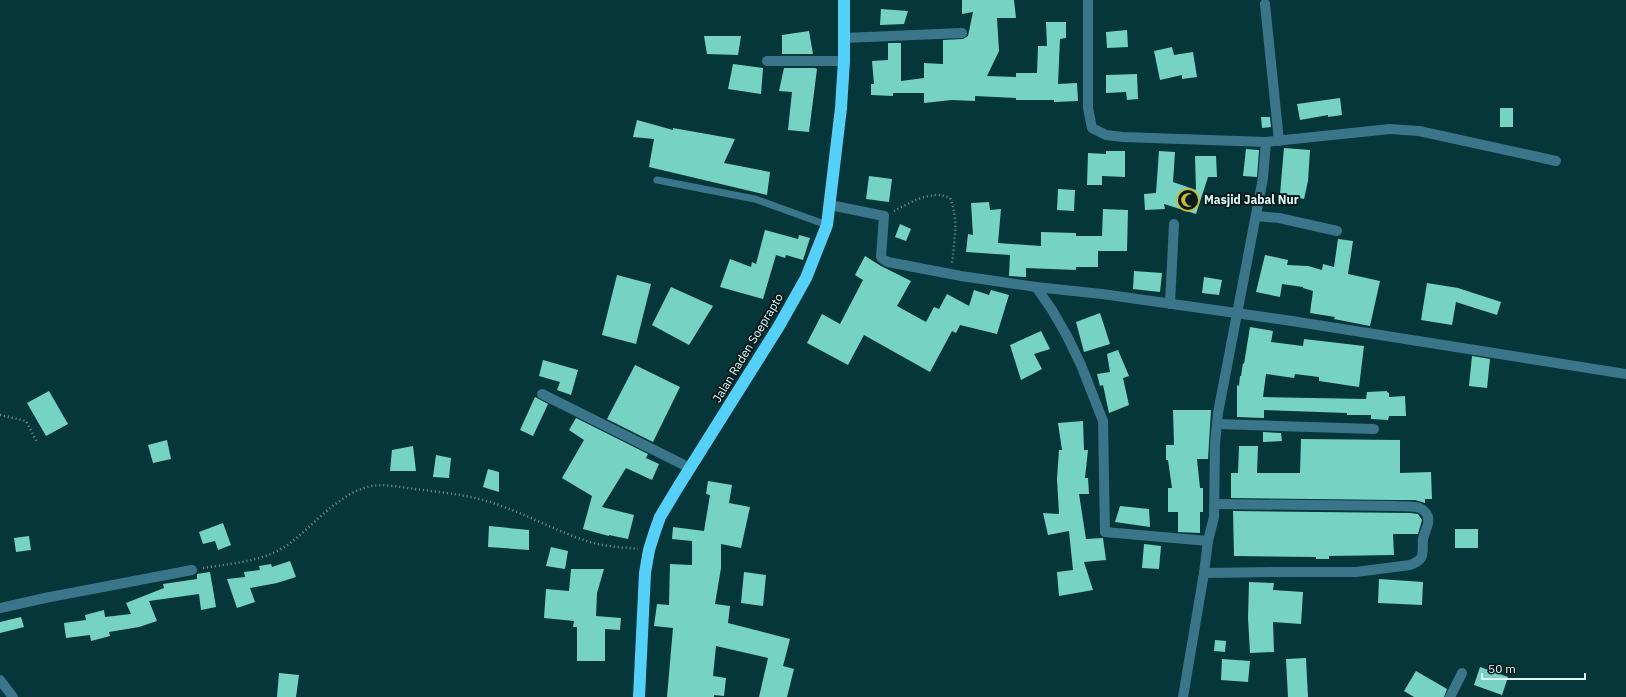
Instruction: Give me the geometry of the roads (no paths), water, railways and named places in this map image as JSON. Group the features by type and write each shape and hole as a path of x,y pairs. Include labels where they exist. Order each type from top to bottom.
{"highway":[{"name":"Jalan Raden Soeprapto","path":"639,697 645,573 648,550 660,517 779,326 806,278 827,225 841,108 844,61 844,0"}],"street":[{"path":"1088,0 1088,93 1090,122 1092,128 1106,135 1123,137 1266,142 1390,129 1405,129 1556,161"},
{"path":"1265,4 1279,141"},
{"path":"844,38 962,33"},
{"path":"767,61 844,61"},
{"path":"1183,697 1215,504 1215,443 1217,424 1236,314 1263,178 1266,142"},
{"path":"830,205 884,216 881,257 884,260 951,274 1036,287 1292,321 1626,374"},
{"path":"1256,216 1279,218 1337,230"},
{"path":"1170,304 1174,224"},
{"path":"1036,287 1052,310 1067,336 1090,384 1103,421 1105,532 1208,541"},
{"path":"542,394 690,468"},
{"path":"1217,424 1374,429"},
{"path":"1204,573 1356,572 1410,565 1417,562 1422,557 1423,539 1428,528 1427,513 1422,508 1396,506 1215,504"},
{"path":"0,608 192,570"},
{"path":"1450,697 1462,673"},
{"path":"0,680 13,697"}],"lane":[{"path":"657,180 755,199 827,225"}],"place":[{"name":"Masjid Jabal Nur","path":"1188,200"}]}
